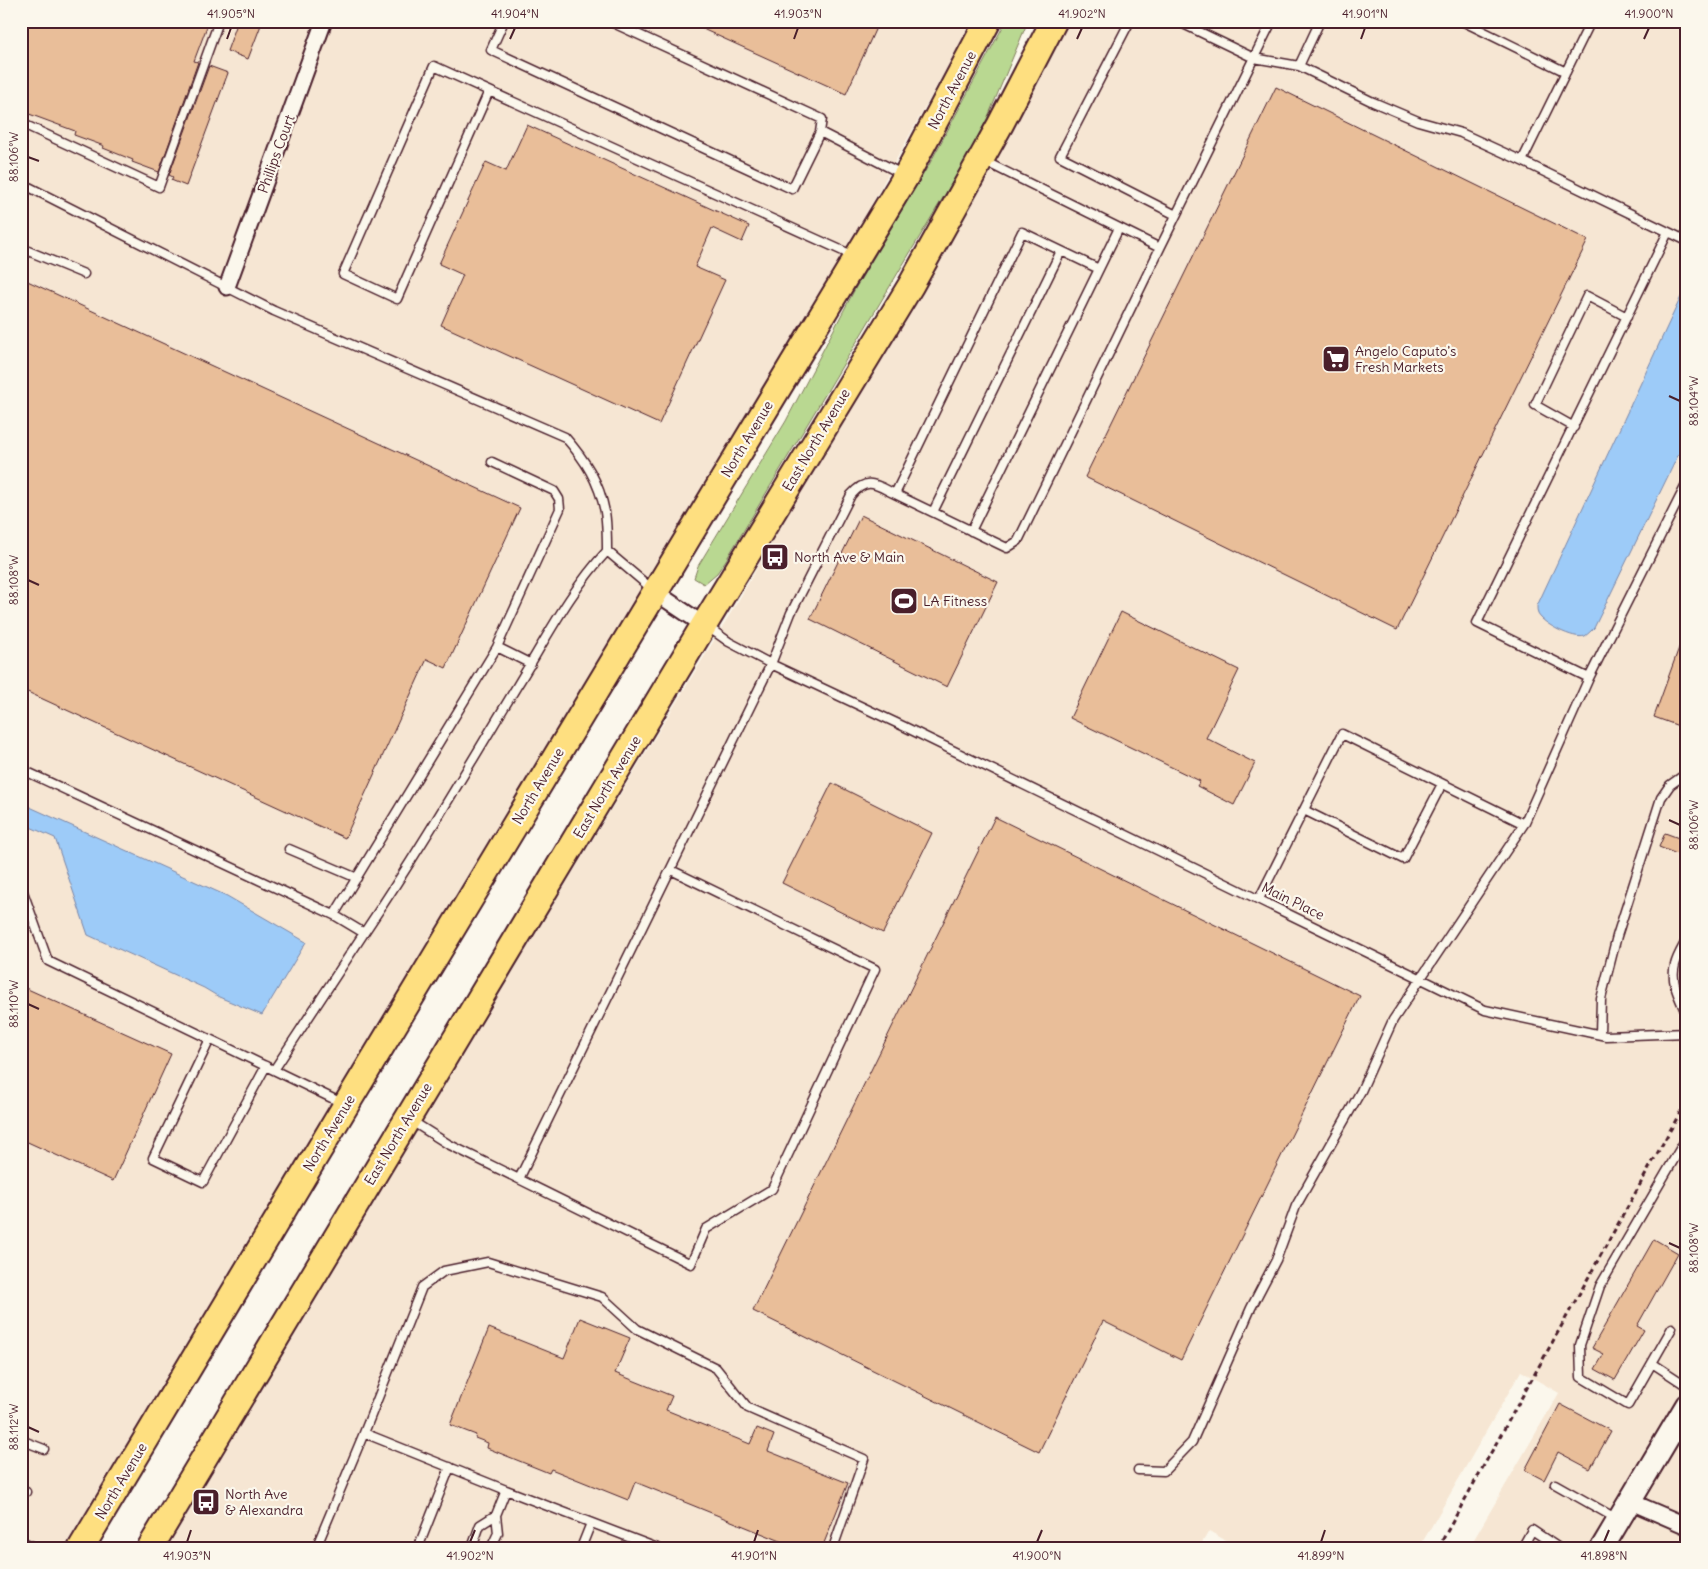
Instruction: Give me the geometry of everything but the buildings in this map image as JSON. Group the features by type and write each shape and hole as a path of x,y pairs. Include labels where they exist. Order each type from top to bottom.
{"main road":[{"name":"North Avenue","path":"81,1548 906,176 988,21"},
{"name":"East North Avenue","path":"150,1548 704,625 911,285 1039,54 1054,21"}],"street":[{"name":"Phillips Court","path":"227,287 324,21"},
{"path":"655,592 704,625"},
{"path":"1602,1548 1687,1404"},
{"path":"1624,1510 1687,1526"}],"lane":[{"path":"21,123 159,187 219,21"},
{"path":"504,21 491,50 792,189 820,132 822,119 609,21"},
{"path":"1130,21 1060,156 1176,215"},
{"path":"1177,21 1187,23 1254,58 1299,66 1409,117 1461,133 1687,242"},
{"path":"520,1179 771,664 791,614 851,495 859,486 869,483 1008,548 1018,541 1272,21"},
{"path":"1299,66 1320,21"},
{"path":"1462,21 1566,72"},
{"path":"1522,161 1591,21"},
{"path":"489,91 397,300 343,274 434,66 856,257"},
{"path":"820,132 906,176"},
{"path":"981,160 1160,248"},
{"path":"21,183 274,311 565,437 582,456 596,480 605,512 607,550 590,569 569,598 399,881 274,1070"},
{"path":"971,531 1119,228"},
{"path":"895,494 1022,232 1100,269"},
{"path":"1590,678 1477,623 1668,232"},
{"path":"21,248 84,274"},
{"path":"933,512 1061,251"},
{"path":"1574,426 1535,405 1587,296 1627,317"},
{"path":"334,915 497,647 560,510 559,499 554,491 492,462"},
{"path":"1138,1470 1164,1470 1192,1442 1250,1308 1276,1260 1296,1206 1361,1091 1392,1020 1524,824 1590,678 1687,483"},
{"path":"607,550 655,592"},
{"name":"Main Place","path":"704,625 729,642 771,664 905,726 1485,1010 1606,1036 1687,1033"},
{"path":"497,647 531,664"},
{"path":"1259,899 1342,734 1524,824"},
{"path":"21,769 334,915 364,934"},
{"path":"1600,1034 1601,999 1617,936 1661,798 1670,785 1687,773"},
{"path":"1304,810 1403,859 1442,784"},
{"path":"289,849 357,878"},
{"path":"408,1118 448,1144 691,1264 706,1229 772,1189 875,969 671,870"},
{"path":"21,886 48,960 346,1105"},
{"path":"1687,939 1675,964 1674,980 1679,998 1687,1015"},
{"path":"210,1038 153,1158 203,1182 266,1066"},
{"path":"1672,1328 1628,1404 1581,1377 1580,1345 1600,1286 1687,1137"},
{"path":"316,1548 422,1287 444,1270 488,1262 602,1297 637,1329 716,1368 748,1408 864,1459 833,1548"},
{"path":"1652,1363 1687,1386"},
{"path":"364,1433 657,1548"},
{"path":"21,1440 44,1449"},
{"path":"418,1548 450,1468"},
{"path":"1555,1484 1624,1510"},
{"path":"492,1548 498,1533 496,1515 506,1490"},
{"path":"472,1548 480,1525 496,1515"},
{"path":"581,1548 591,1523"},
{"path":"1522,1548 1532,1530 1559,1548"},
{"path":"21,1541 37,1548"},
{"path":"1685,1548 1687,1543"}],"path":[{"path":"1438,1548 1687,1100"}],"shaded area":[{"path":"21,21 970,21 961,42 770,388 717,465 64,1548 21,1548"},
{"path":"1066,21 1687,21 1687,1388 1652,1451 1687,1413 1687,1548 1469,1548 1559,1393 1521,1371 1419,1548 1239,1548 1209,1531 1199,1548 161,1548 738,601 984,175"}],"green space":[{"path":"1006,21 1028,21 987,119 965,161 726,560 717,573 704,584 694,578 698,566 786,421 856,287 930,163"}],"water":[{"path":"1687,284 1687,437 1594,628 1585,636 1574,636 1552,626 1541,618 1538,614 1537,606"},
{"path":"21,803 227,896 306,942 262,1015 219,997 204,988 88,935 55,838 21,823"}],"place":[{"name":"Angelo Caputo's Fresh Markets","path":"1336,359"},
{"name":"North Ave & Main","path":"775,557"},
{"name":"LA Fitness","path":"904,601"},
{"name":"North Ave & Alexandra","path":"206,1502"}]}
